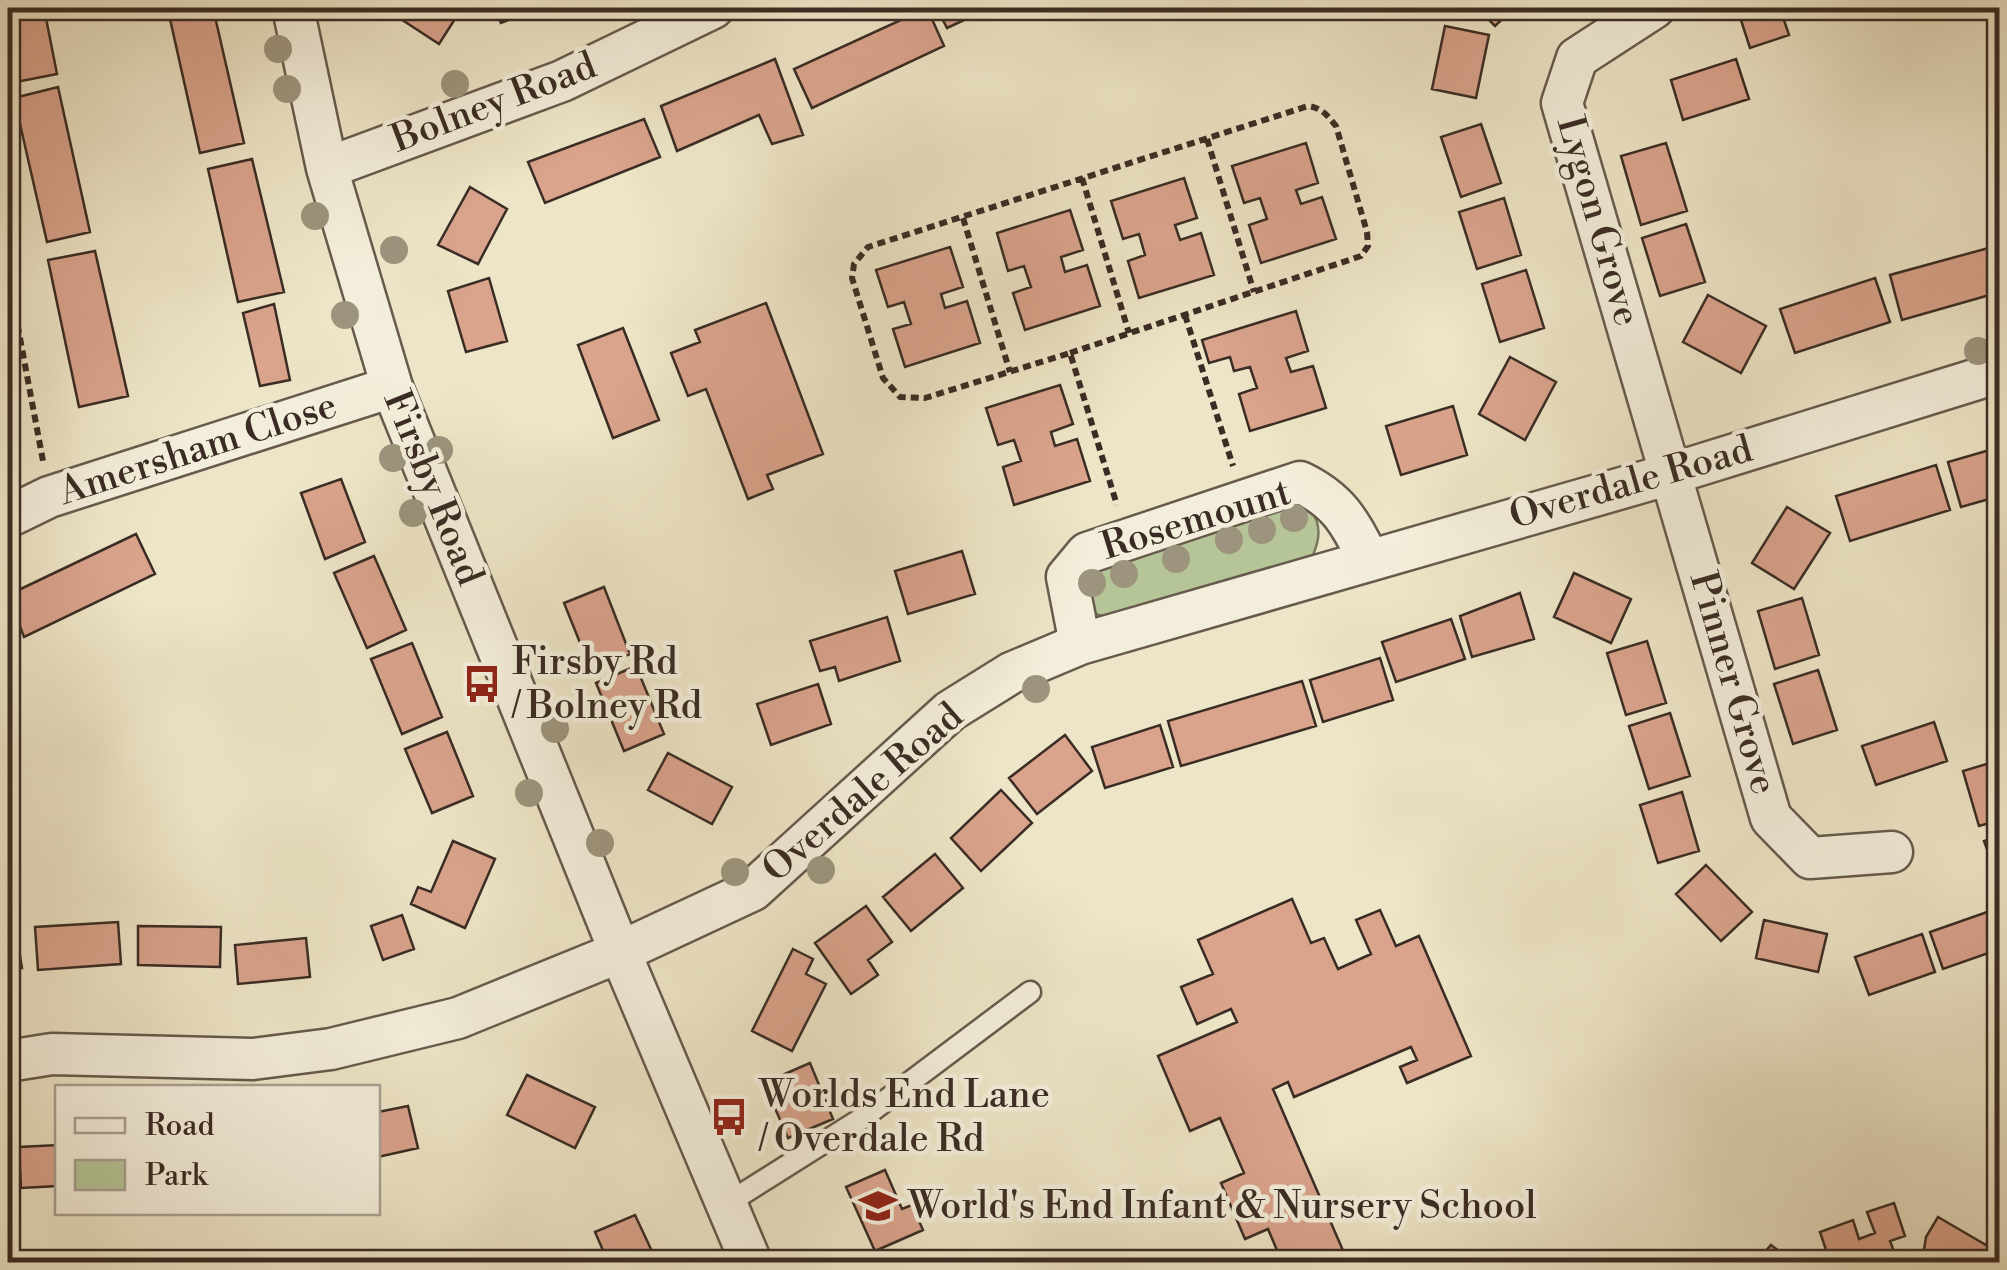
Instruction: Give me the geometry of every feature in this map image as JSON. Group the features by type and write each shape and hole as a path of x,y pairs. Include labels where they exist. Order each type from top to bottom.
{"street":[{"name":"Firsby Road","path":"293,8 326,168 392,387 620,952 752,1262"},
{"name":"Bolney Road","path":"326,168 562,81 713,8"},
{"name":"Lygon Grove","path":"1654,8 1577,58 1562,103 1674,473"},
{"name":"Overdale Road","path":"8,1061 52,1054 253,1059 331,1049 458,1018 620,952 753,890 950,711 1011,674 1080,644 1674,473 2000,372"},
{"name":"Amersham Close","path":"8,518 50,497 392,387"},
{"name":"Pinner Grove","path":"1674,473 1771,818 1810,858 1892,852"},
{"name":"Rosemount","path":"1080,644 1067,577 1087,552 1300,482 1329,496 1352,526 1368,558"}],"lane":[{"path":"728,1203 861,1119 1030,992"}],"path":[{"path":"1308,106 1319,107 1336,126 1368,246 1361,256 1070,353 925,398 900,397 884,378 852,278 854,264 868,247 1082,178 1308,106"},
{"path":"1207,139 1254,292"},
{"path":"1082,178 1130,333"},
{"path":"963,218 1010,372"},
{"path":"8,274 50,497"},
{"path":"1185,315 1244,501"},
{"path":"1070,353 1127,540"}],"green space":[{"path":"1292,499 1308,508 1317,521 1313,555 1109,617 1095,614 1084,601 1088,569"}],"building":[{"path":"8,8 44,8 57,74 11,83"},
{"path":"213,8 244,143 200,153 168,10"},
{"path":"384,8 462,8 439,44"},
{"path":"494,8 539,8 501,23"},
{"path":"927,8 944,46 812,108 794,69"},
{"path":"937,8 990,8 947,28"},
{"path":"1477,8 1514,8 1495,26"},
{"path":"1737,8 1780,8 1789,35 1750,48"},
{"path":"1445,26 1489,35 1476,98 1432,89"},
{"path":"775,59 803,135 772,144 759,115 677,151 661,106"},
{"path":"1736,59 1749,99 1683,120 1671,80"},
{"path":"58,87 90,232 47,242 14,98"},
{"path":"644,119 660,157 545,203 528,162"},
{"path":"1481,124 1501,183 1461,197 1441,137"},
{"path":"1306,143 1318,183 1296,190 1301,204 1322,197 1336,239 1261,263 1249,225 1267,219 1260,198 1244,203 1232,166"},
{"path":"1666,143 1687,211 1641,225 1621,156"},
{"path":"252,159 284,292 238,302 208,169"},
{"path":"1184,178 1197,218 1175,225 1180,240 1201,233 1214,275 1139,298 1128,261 1145,255 1139,234 1123,239 1111,201"},
{"path":"470,187 507,209 478,264 438,245"},
{"path":"1504,198 1521,255 1477,269 1459,212"},
{"path":"1070,210 1083,250 1061,257 1065,272 1087,265 1100,306 1025,330 1013,293 1031,287 1024,266 1008,271 997,233"},
{"path":"1686,224 1705,282 1660,296 1642,238"},
{"path":"950,247 963,287 941,294 945,308 967,301 980,343 905,367 893,329 911,324 904,302 888,307 876,270"},
{"path":"1992,247 2000,292 1902,320 1890,275"},
{"path":"95,251 128,396 79,407 48,260"},
{"path":"1526,270 1544,328 1500,342 1482,284"},
{"path":"489,278 507,341 466,352 448,291"},
{"path":"1875,278 1890,322 1795,353 1780,309"},
{"path":"1708,295 1766,326 1741,373 1683,342"},
{"path":"766,303 823,454 767,475 773,489 748,499 706,389 688,396 671,353 700,342 695,330"},
{"path":"274,304 290,380 260,386 243,313"},
{"path":"1296,311 1308,351 1286,358 1291,372 1313,366 1326,408 1250,431 1239,394 1257,388 1250,367 1234,371 1230,357 1209,363 1202,340"},
{"path":"623,328 659,420 613,438 578,345"},
{"path":"1510,357 1556,382 1525,440 1479,414"},
{"path":"1060,385 1073,424 1051,432 1055,446 1077,439 1090,481 1014,505 1003,467 1021,461 1014,440 998,445 986,408"},
{"path":"1453,406 1467,455 1401,475 1386,426"},
{"path":"2000,447 2000,496 1961,507 1948,462"},
{"path":"1936,465 1950,510 1850,541 1836,496"},
{"path":"341,479 365,542 325,559 301,493"},
{"path":"1787,507 1830,533 1794,589 1752,563"},
{"path":"136,534 155,574 24,637 8,595"},
{"path":"962,551 975,594 908,614 895,571"},
{"path":"374,556 406,630 367,648 334,573"},
{"path":"1574,573 1631,599 1611,643 1554,617"},
{"path":"604,587 630,654 591,670 564,603"},
{"path":"1520,593 1534,639 1472,657 1460,616"},
{"path":"1802,598 1819,655 1775,669 1758,611"},
{"path":"887,617 900,661 839,681 835,667 820,671 810,641"},
{"path":"1451,619 1465,659 1396,682 1382,642"},
{"path":"1647,641 1666,703 1626,715 1607,653"},
{"path":"412,643 442,717 402,734 371,659"},
{"path":"1380,658 1393,700 1323,722 1310,680"},
{"path":"636,666 664,734 624,751 596,683"},
{"path":"1818,670 1837,730 1793,744 1774,684"},
{"path":"1302,681 1316,726 1181,766 1168,721"},
{"path":"818,684 831,724 771,745 757,704"},
{"path":"1670,713 1690,776 1649,789 1629,726"},
{"path":"1934,722 1947,761 1876,785 1862,746"},
{"path":"1160,725 1173,767 1105,788 1092,747"},
{"path":"447,732 473,796 432,813 405,749"},
{"path":"1065,735 1092,771 1037,814 1009,778"},
{"path":"668,753 732,787 712,824 648,790"},
{"path":"2000,760 2000,820 1979,826 1963,771"},
{"path":"1001,790 1032,823 981,871 951,838"},
{"path":"1682,792 1699,851 1658,863 1640,805"},
{"path":"2000,836 2000,885 1984,841"},
{"path":"453,841 495,859 465,928 411,904 418,887 431,892"},
{"path":"935,854 963,888 911,931 883,897"},
{"path":"1706,865 1752,912 1721,941 1676,894"},
{"path":"1292,899 1311,943 1324,938 1338,969 1371,954 1356,920 1380,910 1396,946 1419,936 1471,1056 1407,1083 1400,1067 1417,1060 1411,1047 1294,1097 1288,1082 1273,1089 1348,1262 1282,1262 1268,1229 1245,1239 1221,1183 1244,1173 1220,1118 1190,1131 1158,1056 1237,1022 1231,1009 1197,1024 1181,987 1213,974 1198,940"},
{"path":"866,906 892,942 868,960 878,975 851,994 815,943"},
{"path":"1993,910 2000,949 1943,969 1930,932"},
{"path":"402,915 414,949 383,960 371,926"},
{"path":"1764,920 1827,934 1818,972 1756,958"},
{"path":"118,922 121,964 38,970 35,927"},
{"path":"138,926 221,927 220,967 138,965"},
{"path":"15,927 22,968 8,971 8,929"},
{"path":"1922,934 1935,972 1869,995 1855,957"},
{"path":"306,938 310,977 238,984 235,945"},
{"path":"793,949 813,959 806,974 826,984 792,1051 752,1031"},
{"path":"810,1063 833,1119 788,1138 764,1083"},
{"path":"527,1075 595,1107 575,1148 507,1115"},
{"path":"408,1106 418,1148 380,1157 380,1112"},
{"path":"55,1145 55,1186 21,1188 19,1147"},
{"path":"885,1170 902,1209 912,1205 923,1230 875,1251 846,1187"},
{"path":"1894,1203 1905,1236 1890,1241 1898,1262 1830,1262 1820,1232 1853,1220 1859,1239 1875,1233 1867,1212"},
{"path":"635,1215 657,1262 608,1262 595,1232"},
{"path":"1938,1217 1986,1245 2000,1220 2000,1262 1922,1262 1926,1237"},
{"path":"1771,1245 1793,1262 1756,1262"}],"place":[{"name":"Firsby Rd / Bolney Rd","path":"482,684"},
{"name":"Worlds End Lane / Overdale Rd","path":"729,1117"},
{"name":"World's End Infant & Nursery School","path":"878,1206"}]}
